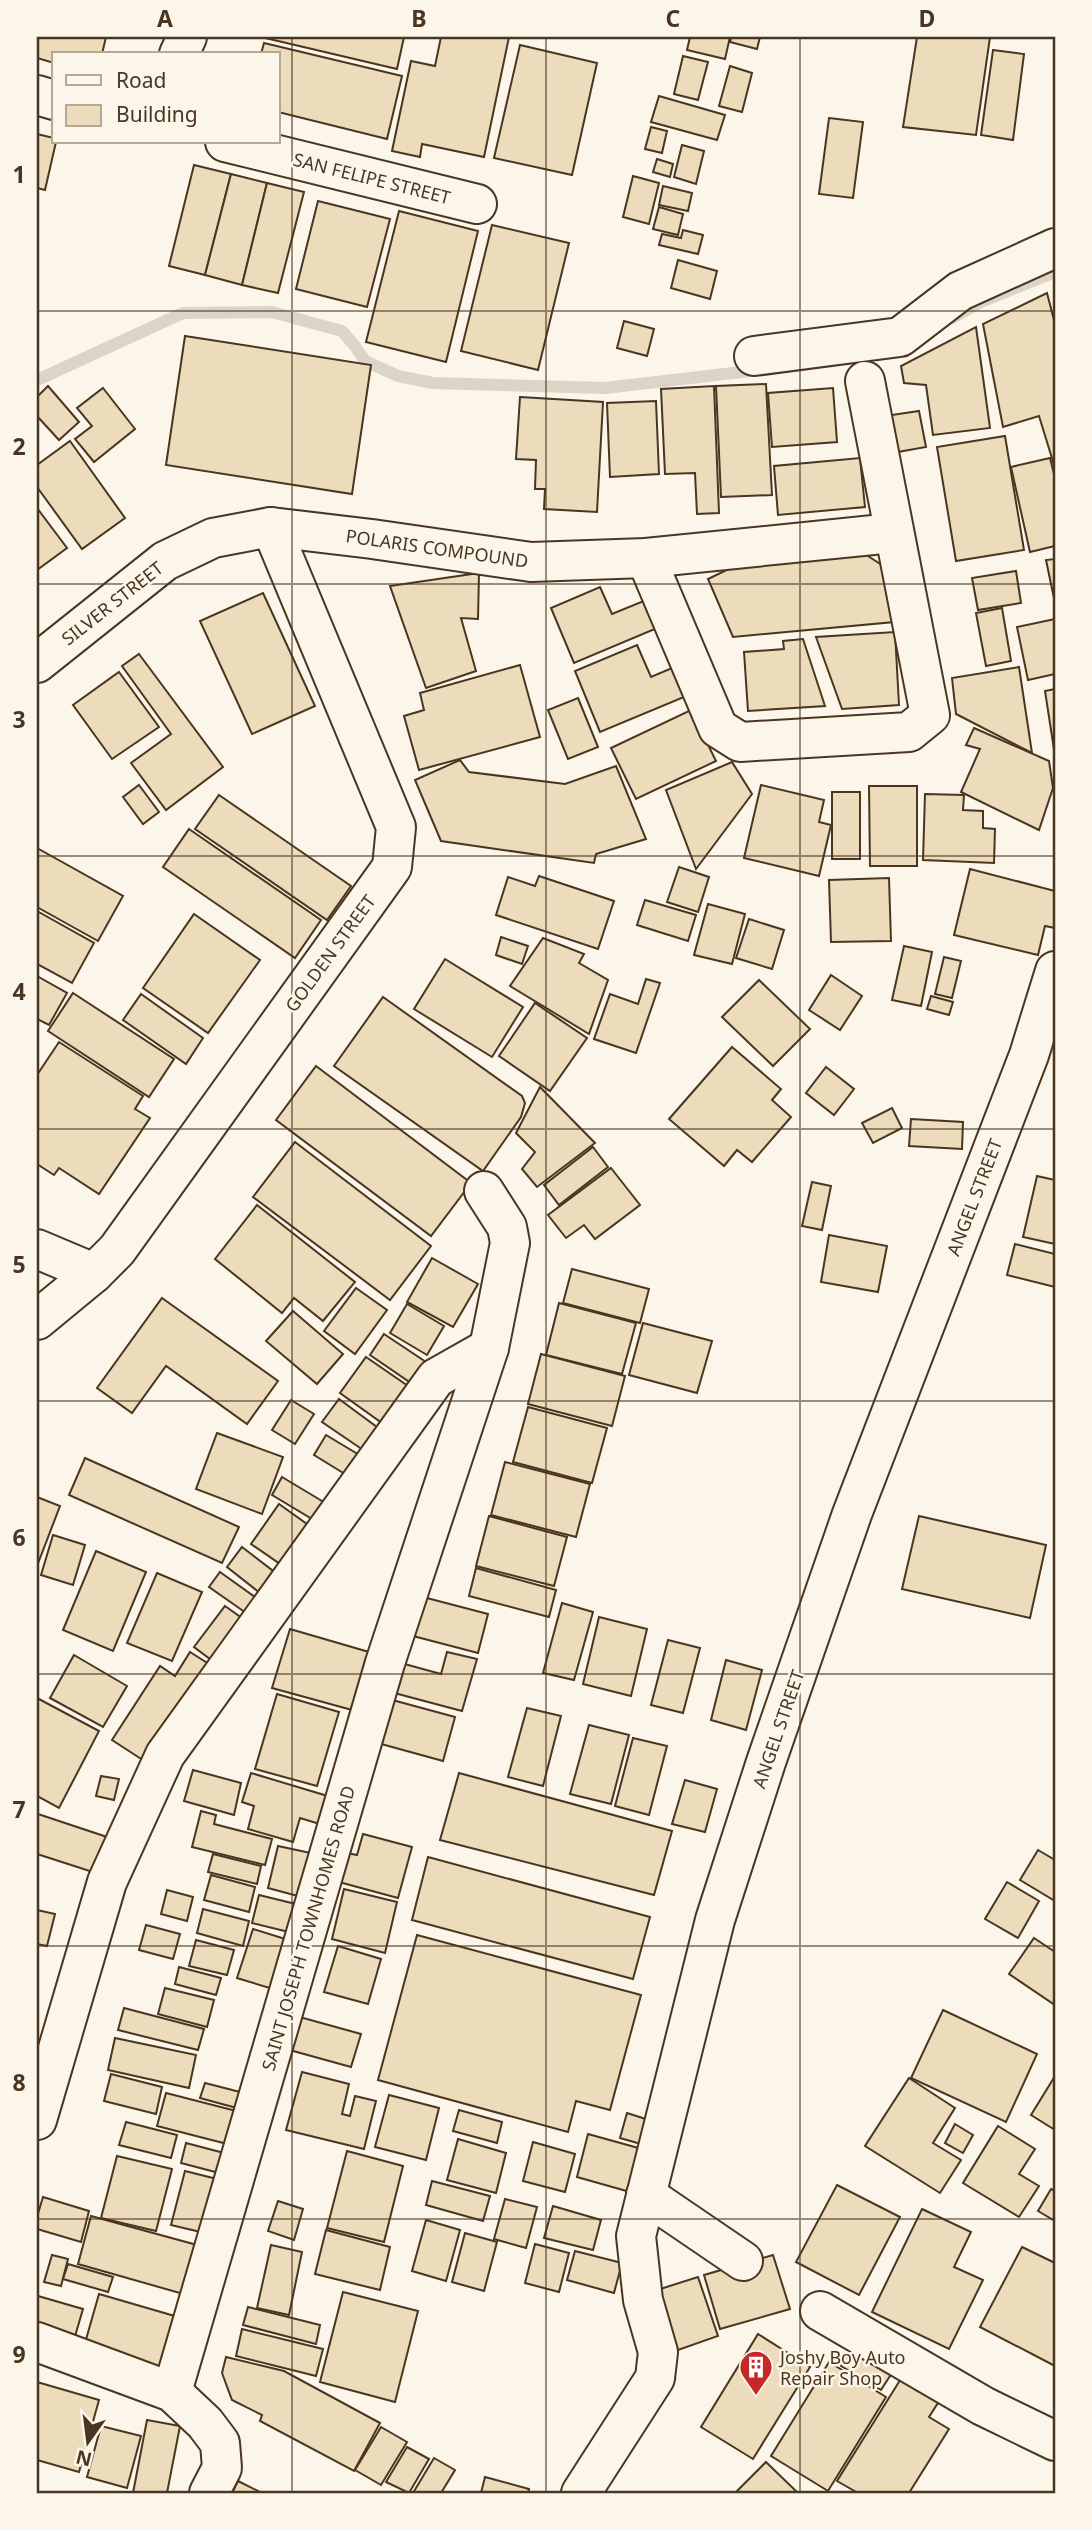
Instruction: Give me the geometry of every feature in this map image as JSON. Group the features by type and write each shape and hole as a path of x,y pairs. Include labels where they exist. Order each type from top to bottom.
{"street":[{"name":"SAN FELIPE STREET","path":"233,144 477,205"},
{"path":"754,356 900,337 960,291 1055,248"},
{"path":"646,558 718,727 740,742 909,732 930,715 864,381"},
{"name":"POLARIS COMPOUND","path":"271,527 531,562 646,558 893,533"},
{"name":"SILVER STREET","path":"37,663 164,561 213,538 271,527"},
{"name":"GOLDEN STREET","path":"37,1320 94,1273 117,1250 392,867 396,827 271,527"},
{"name":"ANGEL STREET","path":"581,2493 655,2378 658,2352 643,2300 636,2236 715,1920 766,1762 852,1514 1029,1055 1055,971"},
{"name":"SAINT JOSEPH TOWNHOMES ROAD","path":"172,2392 385,1663 489,1348 510,1242 508,1227 484,1191"},
{"path":"37,1249 94,1273"},
{"path":"37,2119 107,1882 165,1755 436,1378 489,1348"},
{"path":"646,2196 743,2261"},
{"path":"820,2311 983,2406 1055,2441"},
{"path":"37,2342 172,2392 205,2423 220,2443 222,2468 209,2493"}],"building":[{"path":"37,37 106,37 102,52 52,52 52,62 37,58"},
{"path":"261,37 404,37 397,69"},
{"path":"441,37 509,37 484,157 422,144 420,157 392,151 411,61 435,66"},
{"path":"690,37 730,37 725,59 687,50"},
{"path":"731,37 760,37 757,49 730,42"},
{"path":"917,37 990,37 976,135 903,127"},
{"path":"264,43 402,76 387,139 280,112 280,52 262,52"},
{"path":"520,45 597,63 572,175 494,158"},
{"path":"993,50 1024,54 1013,140 981,135"},
{"path":"683,56 708,62 698,100 674,94"},
{"path":"730,66 752,73 742,112 719,106"},
{"path":"659,96 725,115 717,140 651,122"},
{"path":"829,118 863,122 853,198 819,194"},
{"path":"651,127 667,131 662,153 645,149"},
{"path":"37,134 52,138 52,144 56,144 45,190 37,188"},
{"path":"682,145 704,151 696,184 674,177"},
{"path":"657,159 673,164 670,177 653,172"},
{"path":"194,165 231,174 205,275 169,266"},
{"path":"231,174 267,183 242,285 205,275"},
{"path":"633,176 659,183 649,224 623,217"},
{"path":"267,183 304,192 278,293 242,285"},
{"path":"663,186 692,193 688,211 659,205"},
{"path":"318,201 390,219 367,307 296,289"},
{"path":"659,207 683,214 678,235 653,229"},
{"path":"399,211 478,231 446,362 366,342"},
{"path":"492,225 569,243 538,370 461,351"},
{"path":"683,230 703,235 698,254 659,245 662,234 681,238"},
{"path":"678,260 717,271 710,299 671,288"},
{"path":"1047,293 1055,324 1055,468 1039,416 1003,427 983,324"},
{"path":"624,321 654,329 647,356 617,348"},
{"path":"976,327 990,428 933,435 926,385 904,383 901,366"},
{"path":"185,336 371,365 352,494 166,465"},
{"path":"766,384 772,495 721,497 716,386"},
{"path":"48,386 79,422 59,440 37,416 37,397"},
{"path":"714,386 719,513 697,514 695,473 665,474 661,389"},
{"path":"103,388 135,429 94,462 75,439 92,426 77,408"},
{"path":"833,388 837,442 772,447 768,393"},
{"path":"520,397 603,402 597,512 544,509 545,489 535,489 536,460 516,459"},
{"path":"656,401 659,474 610,477 607,403"},
{"path":"919,411 926,447 892,453 885,416"},
{"path":"1005,436 1024,550 956,561 937,447"},
{"path":"70,441 125,518 82,549 37,487 37,465"},
{"path":"860,458 865,507 778,515 774,466"},
{"path":"1050,458 1055,478 1055,546 1030,552 1011,467"},
{"path":"37,508 67,548 37,570"},
{"path":"865,554 900,577 905,621 733,637 708,579 745,561"},
{"path":"1055,559 1055,603 1046,560"},
{"path":"1016,571 1021,603 978,610 972,578"},
{"path":"479,573 478,619 461,618 476,671 426,688 390,586"},
{"path":"600,587 612,614 651,598 662,626 574,663 551,608"},
{"path":"263,593 315,706 252,734 200,621"},
{"path":"1002,608 1011,661 986,666 976,613"},
{"path":"1055,619 1055,674 1028,680 1017,627"},
{"path":"895,632 899,705 842,709 816,637"},
{"path":"803,639 825,706 748,711 744,652 784,649 783,641"},
{"path":"637,645 651,677 672,668 684,697 600,732 575,671"},
{"path":"139,654 223,767 166,810 131,763 171,734 122,666"},
{"path":"520,665 540,737 419,770 404,716 424,710 420,693"},
{"path":"1019,667 1032,753 956,714 952,678"},
{"path":"119,672 159,727 112,759 73,705"},
{"path":"1055,689 1055,756 1045,691"},
{"path":"578,698 598,747 568,759 548,710"},
{"path":"691,710 716,761 636,799 611,748"},
{"path":"974,728 1049,761 1053,788 1039,830 961,792 980,749 966,745"},
{"path":"460,760 469,772 565,784 616,766 646,839 596,854 594,863 441,841 415,780"},
{"path":"732,762 752,794 696,869 666,790"},
{"path":"139,785 159,812 143,824 123,797"},
{"path":"761,785 824,800 819,822 831,825 819,876 744,858"},
{"path":"869,786 917,786 917,866 870,866"},
{"path":"832,792 860,792 860,859 832,859"},
{"path":"925,794 964,795 963,810 983,811 983,828 995,829 994,863 923,860"},
{"path":"219,795 351,886 327,920 195,829"},
{"path":"189,829 321,920 295,958 163,867"},
{"path":"37,848 123,896 98,941 37,907"},
{"path":"679,867 709,877 698,912 667,902"},
{"path":"970,869 1055,891 1055,928 1045,926 1038,955 954,935"},
{"path":"539,876 614,901 598,949 496,915 508,877 535,886"},
{"path":"889,878 891,941 831,942 829,880"},
{"path":"645,900 696,915 688,941 637,925"},
{"path":"708,904 745,914 732,964 694,955"},
{"path":"37,911 94,943 72,983 37,964"},
{"path":"194,914 260,960 208,1033 143,988"},
{"path":"749,919 784,930 772,969 736,958"},
{"path":"501,937 528,946 522,964 496,955"},
{"path":"543,938 584,954 579,963 608,980 589,1034 510,986"},
{"path":"904,946 932,952 921,1006 892,1000"},
{"path":"944,957 961,961 952,998 935,994"},
{"path":"445,959 523,1007 492,1057 414,1009"},
{"path":"831,975 862,996 840,1030 809,1010"},
{"path":"37,976 67,993 49,1025 37,1019"},
{"path":"646,979 660,983 636,1053 594,1039 610,994 638,1004"},
{"path":"759,980 810,1029 773,1066 722,1017"},
{"path":"73,993 174,1059 149,1097 48,1031"},
{"path":"141,994 203,1038 186,1064 123,1020"},
{"path":"931,996 953,1002 949,1015 927,1009"},
{"path":"383,997 522,1096 525,1103 521,1117 483,1171 334,1066"},
{"path":"535,1003 587,1038 550,1091 499,1056"},
{"path":"59,1042 143,1096 135,1109 150,1118 99,1194 59,1168 54,1175 37,1164 37,1075"},
{"path":"732,1047 781,1089 772,1100 791,1117 752,1162 737,1150 724,1166 669,1119"},
{"path":"316,1066 471,1183 431,1236 276,1120"},
{"path":"826,1067 854,1089 834,1115 806,1093"},
{"path":"540,1087 595,1143 537,1187 522,1169 535,1152 516,1133"},
{"path":"892,1108 902,1128 873,1143 862,1123"},
{"path":"911,1119 963,1122 962,1149 909,1146"},
{"path":"295,1142 431,1246 390,1300 253,1197"},
{"path":"593,1147 608,1167 559,1205 544,1185"},
{"path":"611,1168 640,1205 595,1239 584,1225 566,1238 548,1215"},
{"path":"1037,1176 1055,1180 1055,1244 1023,1237"},
{"path":"812,1182 831,1186 822,1230 802,1226"},
{"path":"257,1205 355,1282 323,1321 294,1298 282,1313 215,1259"},
{"path":"829,1235 887,1246 878,1292 821,1282"},
{"path":"1015,1244 1055,1254 1055,1287 1007,1275"},
{"path":"432,1258 478,1284 453,1327 407,1302"},
{"path":"572,1269 649,1289 640,1323 563,1303"},
{"path":"356,1288 387,1310 355,1354 324,1331"},
{"path":"162,1298 278,1381 247,1424 166,1366 132,1413 97,1388"},
{"path":"559,1303 636,1323 622,1374 546,1355"},
{"path":"407,1304 444,1326 427,1355 390,1333"},
{"path":"293,1311 343,1354 317,1384 266,1341"},
{"path":"643,1323 712,1341 697,1393 629,1375"},
{"path":"384,1334 426,1362 411,1383 370,1355"},
{"path":"541,1354 625,1376 612,1426 528,1404"},
{"path":"366,1357 408,1386 382,1423 340,1393"},
{"path":"339,1399 385,1433 369,1454 322,1422"},
{"path":"291,1400 314,1414 295,1444 272,1430"},
{"path":"528,1407 607,1428 592,1483 513,1462"},
{"path":"217,1433 283,1457 262,1514 196,1489"},
{"path":"326,1435 366,1459 353,1479 314,1455"},
{"path":"85,1458 239,1527 222,1563 69,1495"},
{"path":"505,1462 590,1484 576,1537 491,1515"},
{"path":"282,1477 337,1510 327,1528 272,1495"},
{"path":"37,1497 60,1506 37,1566"},
{"path":"279,1504 314,1529 286,1568 251,1544"},
{"path":"489,1516 567,1537 554,1586 476,1566"},
{"path":"919,1516 1046,1545 1030,1618 902,1589"},
{"path":"53,1535 85,1545 73,1585 41,1575"},
{"path":"242,1547 281,1577 265,1597 227,1567"},
{"path":"96,1551 146,1572 113,1651 63,1630"},
{"path":"476,1568 556,1590 549,1617 469,1596"},
{"path":"220,1572 269,1607 259,1622 209,1587"},
{"path":"157,1573 202,1592 172,1661 127,1643"},
{"path":"423,1597 488,1614 478,1653 413,1636"},
{"path":"562,1603 593,1612 574,1680 543,1673"},
{"path":"225,1606 249,1623 218,1665 194,1647"},
{"path":"599,1617 647,1629 631,1696 583,1684"},
{"path":"290,1629 369,1652 352,1710 272,1688"},
{"path":"668,1640 700,1648 683,1713 651,1705"},
{"path":"190,1652 220,1671 152,1766 112,1740 160,1666 175,1676"},
{"path":"447,1652 477,1659 462,1711 383,1690 390,1660 441,1674"},
{"path":"74,1655 127,1686 103,1727 50,1698"},
{"path":"726,1660 762,1670 746,1730 711,1720"},
{"path":"277,1694 339,1712 317,1786 255,1769"},
{"path":"37,1698 99,1731 59,1808 37,1796"},
{"path":"385,1698 455,1717 443,1761 374,1742"},
{"path":"527,1708 561,1716 543,1786 508,1777"},
{"path":"589,1725 629,1735 611,1804 570,1794"},
{"path":"633,1738 667,1746 649,1815 615,1806"},
{"path":"193,1770 241,1783 234,1815 184,1801"},
{"path":"251,1773 331,1797 323,1825 300,1818 293,1842 248,1829 254,1806 242,1802"},
{"path":"459,1773 672,1831 654,1895 440,1840"},
{"path":"101,1776 119,1779 114,1800 96,1796"},
{"path":"685,1780 717,1789 705,1832 672,1824"},
{"path":"201,1811 216,1815 214,1824 272,1839 265,1865 192,1847"},
{"path":"38,1814 113,1839 102,1875 37,1854"},
{"path":"363,1834 412,1847 398,1898 339,1882 347,1853 357,1855"},
{"path":"278,1846 320,1855 309,1899 268,1888"},
{"path":"1038,1850 1055,1860 1055,1901 1020,1880"},
{"path":"213,1854 261,1866 257,1884 208,1872"},
{"path":"428,1857 650,1917 633,1979 412,1920"},
{"path":"211,1875 255,1887 249,1912 204,1900"},
{"path":"1007,1882 1039,1901 1018,1938 985,1919"},
{"path":"344,1889 397,1902 385,1953 332,1939"},
{"path":"167,1890 193,1897 187,1921 161,1914"},
{"path":"259,1895 304,1906 297,1934 252,1923"},
{"path":"203,1909 249,1921 243,1946 197,1933"},
{"path":"37,1910 55,1914 47,1946 37,1944"},
{"path":"146,1925 180,1934 173,1959 139,1950"},
{"path":"253,1929 298,1943 283,1992 237,1978"},
{"path":"417,1935 641,1995 610,2110 576,2101 568,2132 378,2080"},
{"path":"1034,1938 1055,1952 1055,2005 1009,1974"},
{"path":"196,1940 234,1950 227,1975 189,1966"},
{"path":"338,1946 381,1959 368,2004 324,1992"},
{"path":"179,1967 221,1978 216,1995 175,1984"},
{"path":"165,1988 214,2000 207,2027 158,2014"},
{"path":"124,2008 204,2029 198,2050 118,2030"},
{"path":"943,2010 1037,2054 1006,2122 911,2078"},
{"path":"296,2016 361,2034 351,2067 286,2049"},
{"path":"115,2038 196,2055 189,2088 108,2070"},
{"path":"302,2072 349,2084 342,2114 350,2116 355,2096 376,2101 364,2149 286,2130"},
{"path":"111,2074 162,2087 156,2114 104,2101"},
{"path":"1055,2076 1055,2130 1031,2115"},
{"path":"909,2078 955,2108 933,2143 961,2160 940,2193 865,2146"},
{"path":"205,2083 248,2094 244,2110 200,2098"},
{"path":"166,2093 248,2114 239,2147 157,2126"},
{"path":"389,2095 439,2108 426,2160 375,2147"},
{"path":"459,2110 502,2122 497,2143 453,2131"},
{"path":"627,2113 655,2122 648,2146 620,2138"},
{"path":"126,2122 177,2135 171,2158 119,2145"},
{"path":"955,2124 973,2135 963,2153 945,2143"},
{"path":"998,2126 1035,2149 1019,2174 1039,2186 1019,2217 963,2183"},
{"path":"588,2134 642,2149 630,2192 577,2177"},
{"path":"458,2139 506,2153 496,2193 447,2180"},
{"path":"533,2142 575,2154 565,2192 523,2181"},
{"path":"186,2143 228,2154 223,2174 181,2163"},
{"path":"347,2151 403,2166 384,2242 327,2228"},
{"path":"117,2156 172,2169 156,2231 101,2218"},
{"path":"185,2171 221,2180 209,2234 171,2225"},
{"path":"432,2181 490,2196 483,2221 426,2205"},
{"path":"837,2185 900,2217 859,2295 796,2262"},
{"path":"1051,2189 1055,2191 1055,2221 1038,2211"},
{"path":"43,2197 89,2211 81,2242 37,2229 37,2217"},
{"path":"505,2199 537,2207 526,2248 494,2239"},
{"path":"278,2201 303,2209 294,2240 268,2231"},
{"path":"553,2206 601,2220 593,2250 544,2238"},
{"path":"922,2209 971,2232 954,2267 983,2280 949,2349 872,2312"},
{"path":"91,2216 208,2248 194,2297 78,2264"},
{"path":"426,2220 460,2230 446,2281 412,2271"},
{"path":"326,2230 390,2247 380,2290 315,2274"},
{"path":"465,2233 497,2242 484,2291 452,2282"},
{"path":"535,2244 569,2253 559,2292 525,2283"},
{"path":"271,2245 302,2252 289,2315 257,2308"},
{"path":"1022,2247 1055,2263 1055,2366 980,2327"},
{"path":"575,2251 622,2263 614,2293 567,2280"},
{"path":"52,2255 68,2259 61,2286 44,2282"},
{"path":"773,2255 790,2309 720,2329 704,2275"},
{"path":"68,2264 113,2277 108,2292 63,2279"},
{"path":"698,2277 718,2336 678,2350 657,2290"},
{"path":"343,2292 418,2311 395,2402 320,2382"},
{"path":"99,2294 185,2319 169,2375 83,2350"},
{"path":"38,2296 83,2309 73,2343 37,2333"},
{"path":"248,2307 320,2325 316,2344 243,2325"},
{"path":"242,2329 323,2349 316,2376 236,2356"},
{"name":"Joshy Boy Auto Repair Shop","path":"758,2334 810,2367 753,2459 701,2427"},
{"path":"856,2341 897,2365 881,2390 841,2366"},
{"path":"226,2357 284,2371 380,2423 354,2471 260,2421 262,2415 232,2400 222,2373"},
{"path":"829,2362 886,2397 828,2491 771,2456"},
{"path":"907,2369 945,2392 929,2417 949,2429 909,2493 858,2493 837,2481"},
{"path":"37,2382 99,2400 79,2472 37,2460"},
{"path":"147,2420 180,2426 167,2493 133,2493"},
{"path":"101,2426 141,2436 127,2488 87,2477"},
{"path":"381,2427 407,2442 381,2485 355,2470"},
{"path":"407,2447 429,2459 409,2493 386,2482"},
{"path":"434,2458 455,2470 441,2493 413,2493"},
{"path":"766,2462 798,2493 735,2493"},
{"path":"485,2477 529,2489 528,2493 481,2493"},
{"path":"238,2481 262,2493 232,2493"}],"waterway":[{"path":"952,318 981,302 1055,272"},
{"path":"37,380 183,313 272,312 342,331 365,361 398,376 433,383 605,388 759,370"}],"place":[{"name":"Joshy Boy Auto Repair Shop","path":"756,2397"}]}
